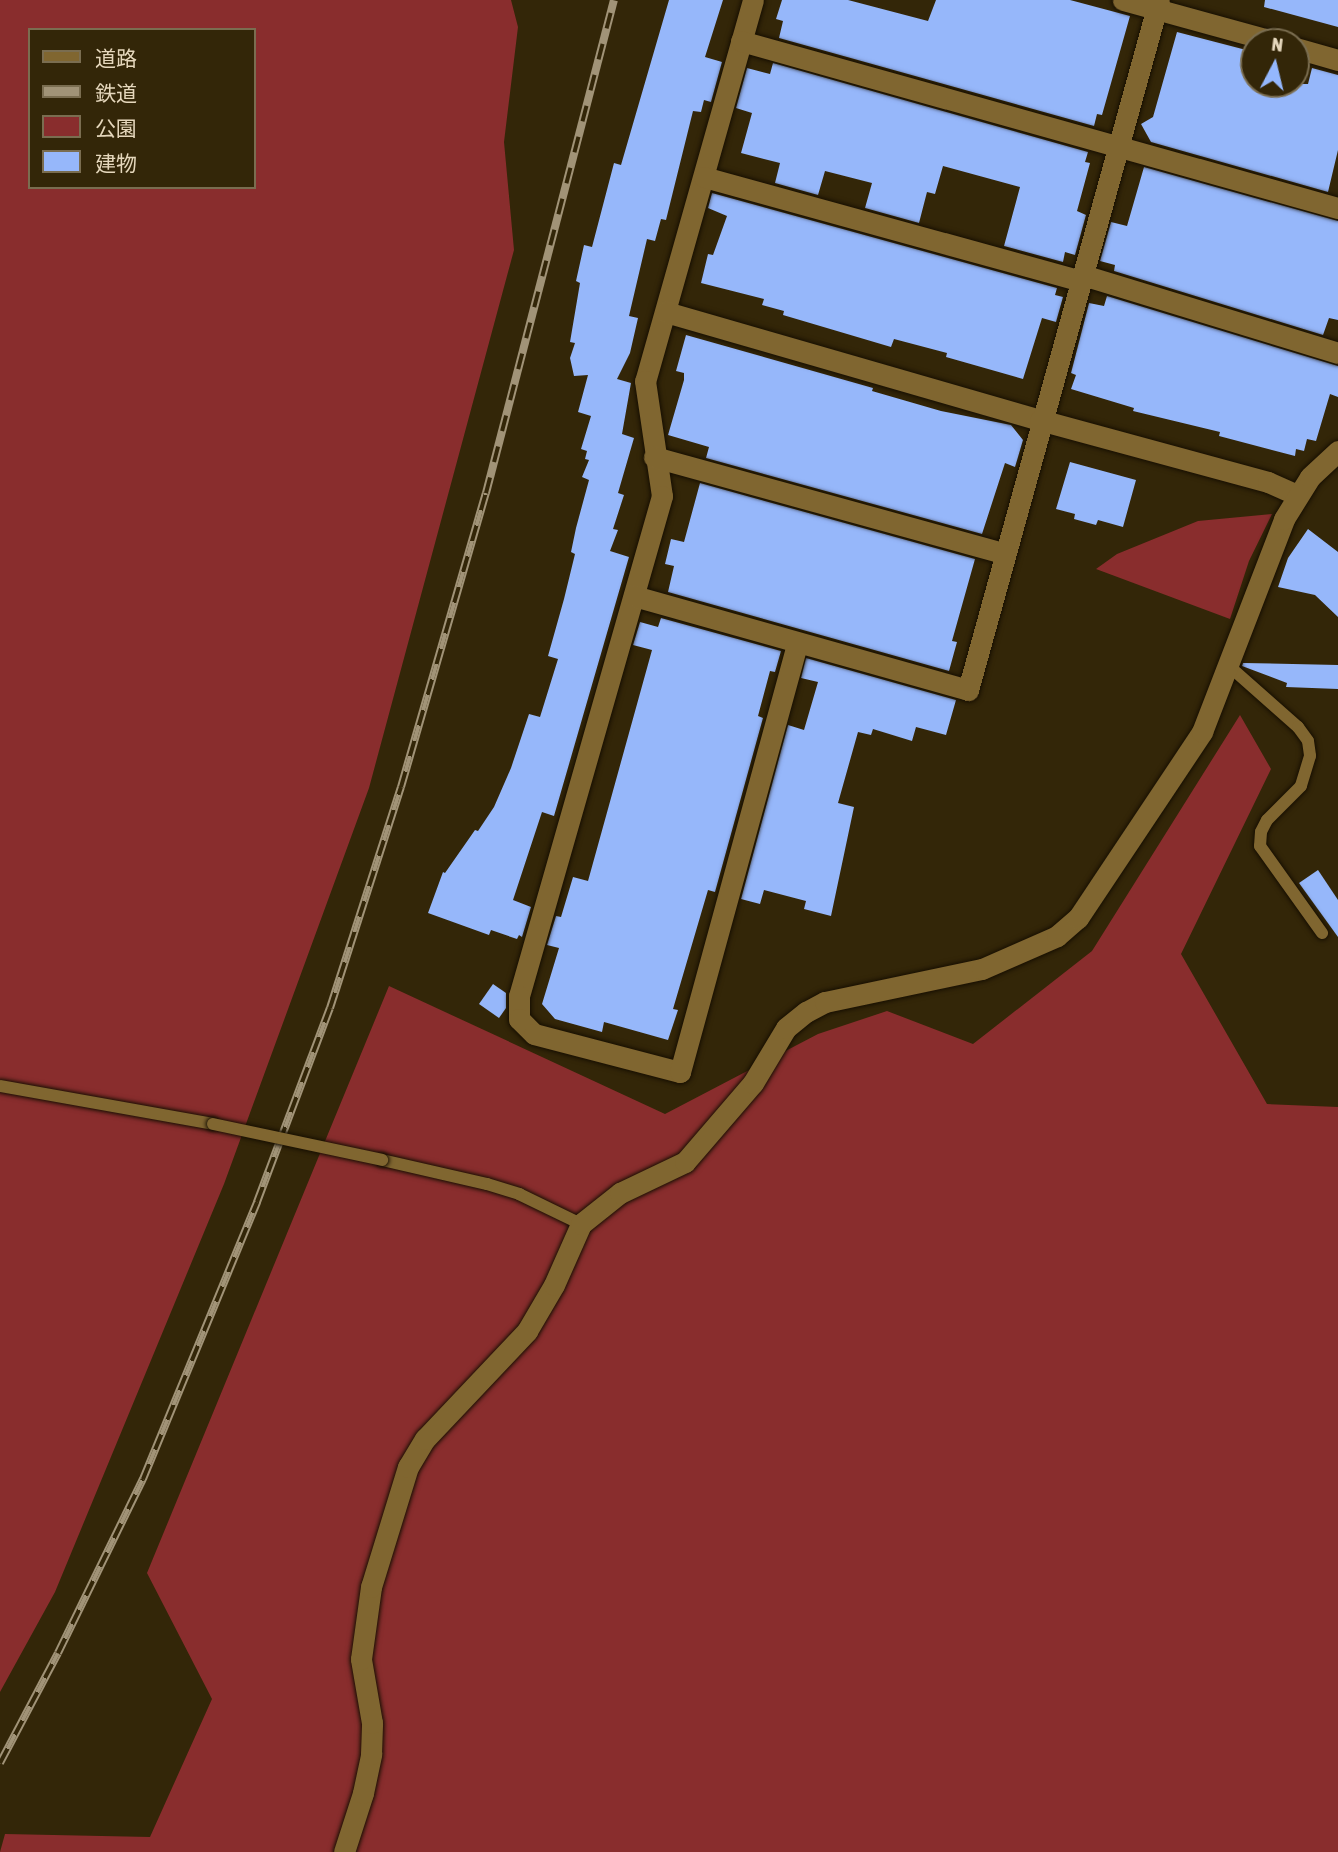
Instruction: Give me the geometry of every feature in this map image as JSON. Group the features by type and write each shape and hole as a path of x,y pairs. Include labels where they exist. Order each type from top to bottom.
{"street":[{"path":"753,0 645,381 654,457 662,496 519,996 519,1020 534,1034 680,1072 797,642"},
{"path":"1123,0 1158,5 1240,31"},
{"path":"634,596 968,690 1038,442 1040,420 1158,5"},
{"path":"741,41 1338,208"},
{"path":"1310,52 1338,60"},
{"path":"704,177 1082,278 1338,353"},
{"path":"666,312 1040,420 1268,482 1297,495"},
{"path":"344,1852 363,1793 371,1754 372,1723 361,1659 370,1587 408,1467 425,1439 527,1331 554,1286 581,1224 620,1193 685,1162 753,1083 786,1028 806,1012 824,1002 982,969 1057,936 1078,918 1202,732 1284,519 1297,495 1318,469 1338,451"},
{"path":"654,457 1005,554"}],"lane":[{"path":"1229,666 1246,678 1298,727 1308,741 1310,756 1301,786 1267,820 1261,832 1260,846 1322,933"},
{"path":"0,1086 213,1124 487,1184 519,1194 581,1224"}],"green space":[{"path":"0,0 511,0 518,27 504,142 514,250 369,788 224,1184 55,1592 0,1692"},
{"path":"1272,514 1249,561 1230,619 1096,569 1117,554 1198,521"},
{"path":"1240,715 1271,769 1181,954 1267,1104 1338,1107 1338,1852 0,1852 5,1834 150,1837 212,1699 147,1573 389,986 665,1114 818,1034 887,1011 973,1044 1092,951"}],"building":[{"path":"669,0 723,0 705,57 722,62 711,102 704,100 701,112 693,111 666,220 661,219 655,241 647,239 629,316 638,318 630,353 617,379 631,383 622,434 634,438 618,493 624,495 613,529 618,530 610,551 629,557 554,816 542,812 513,900 531,907 522,937 519,935 517,939 491,930 489,935 428,913 443,872 445,873 475,830 478,831 494,807 511,768 529,714 540,717 558,659 548,656 575,554 571,552 589,480 582,477 589,460 585,459 587,451 581,449 591,416 578,412 588,375 574,376 570,358 575,343 570,342 580,283 576,281 584,245 592,247 614,163 621,165"},
{"path":"782,0 848,0 928,21 936,0 1070,0 1130,16 1102,115 1097,114 1094,126 779,38 783,21 776,19"},
{"path":"1265,0 1338,0 1338,27 1264,7"},
{"path":"1177,32 1240,48 1240,98 1310,98 1312,68 1338,75 1338,150 1328,192 1151,142 1141,124 1153,117"},
{"path":"773,63 1088,152 1085,162 1090,163 1077,211 1086,215 1075,255 1065,252 1063,262 1004,246 1020,187 943,166 935,194 927,192 919,223 865,208 872,183 825,171 818,195 775,183 780,163 741,153 752,113 736,108 747,68 770,74"},
{"path":"1144,167 1338,221 1338,320 1329,318 1323,335 1114,271 1115,265 1100,261 1111,222 1127,226"},
{"path":"712,193 1057,288 1055,295 1063,297 1056,322 1042,318 1023,379 946,357 947,353 894,339 891,347 783,315 784,311 762,305 764,299 701,283 708,254 713,255 727,216 708,208"},
{"path":"1107,296 1338,366 1338,397 1330,394 1316,441 1307,439 1304,451 1296,449 1295,456 1219,436 1220,432 1133,411 1134,408 1071,389 1076,375 1071,373 1089,303 1104,306"},
{"path":"686,335 873,388 872,391 941,411 1011,425 1023,440 1015,467 1005,463 982,534 706,458 709,447 668,435 684,380 684,373 676,371"},
{"path":"1070,462 1136,480 1123,527 1098,520 1096,525 1074,519 1075,514 1056,509"},
{"path":"700,483 975,559 952,641 957,642 949,671 668,592 674,566 665,564 671,539 684,542"},
{"path":"1308,529 1338,552 1338,617 1315,595 1278,587 1288,558"},
{"path":"661,618 781,651 775,672 770,671 758,716 763,718 715,892 708,890 673,1009 678,1010 668,1040 604,1022 602,1032 555,1019 542,1004 559,948 547,945 556,916 561,917 573,877 588,881 652,650 633,645 640,622 658,627"},
{"path":"806,658 956,700 946,735 916,727 912,741 873,729 871,735 858,732 838,803 854,807 831,916 804,909 806,901 764,890 760,904 741,899 788,725 804,730 818,682 801,678"},
{"path":"1243,663 1338,665 1338,689 1286,687 1287,683 1242,666"},
{"path":"1318,870 1338,900 1338,937 1299,883"},
{"path":"493,984 506,993 506,1008 499,1018 479,1004"}],"railway":[{"path":"0,1763 58,1653 143,1479 257,1202 330,1008 401,787 486,493 614,0"}]}
